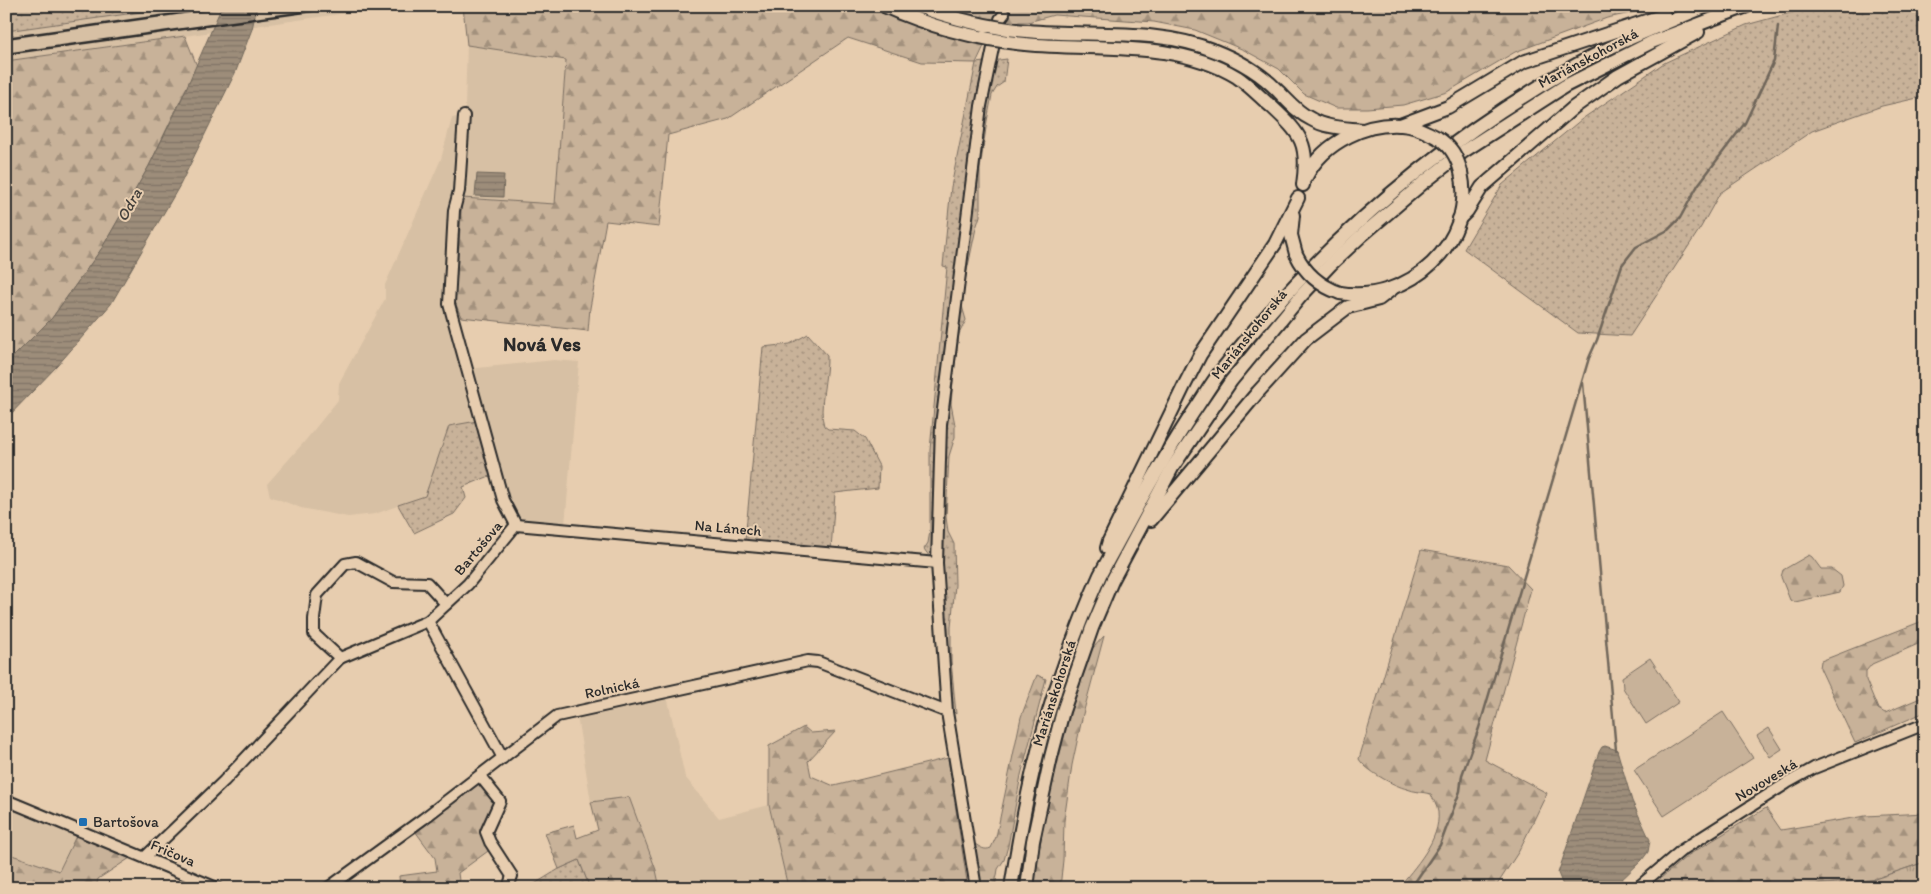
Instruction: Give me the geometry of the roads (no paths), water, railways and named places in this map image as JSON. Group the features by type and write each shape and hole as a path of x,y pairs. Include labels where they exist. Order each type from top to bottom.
{"main road":[{"path":"884,6 927,24 963,35 1026,38 1166,53 1221,69 1248,86 1296,132 1305,151 1306,166 1292,224 1292,235 1296,254 1311,276 1324,286 1340,293 1361,295 1392,289"},
{"path":"918,6 969,23 996,28 1026,38 1134,35 1168,38 1199,46 1230,58 1260,76 1299,112 1310,119 1327,125 1362,130"},
{"path":"1100,576 1109,540 1184,386 1212,337 1275,244 1308,173 1320,158 1341,141 1362,130 1400,125 1448,107 1523,62 1626,27 1698,6"},
{"name":"Mariánskohorská","path":"1011,888 1026,801 1043,731 1064,664 1100,576 1161,461 1219,374 1292,286 1351,227 1458,140 1488,119 1563,73 1648,30 1707,6"},
{"path":"1459,220 1482,187 1573,108 1618,76 1668,47 1748,6"},
{"name":"Mariánskohorská","path":"1027,888 1040,804 1063,711 1089,636 1112,581 1172,468 1231,381 1301,296 1361,236 1423,183 1464,152 1564,86 1652,42 1748,6"},
{"path":"1112,581 1123,571 1141,536 1157,512 1306,338 1348,307 1379,299 1392,289 1414,278 1428,267 1452,238 1459,220 1464,194 1461,172 1454,153 1448,145 1438,138 1418,129 1400,125"}],"street":[{"path":"976,888 947,712 938,563 941,425 981,106 993,48"},
{"name":"Bartošova","path":"145,857 218,787 340,658 428,621 468,584 516,525 503,500 449,304 454,210 459,191 464,116"},
{"name":"Na Lánech","path":"516,525 938,563"},
{"path":"340,658 314,634 314,619 317,595 345,564 356,562 393,582 427,583 446,604"},
{"path":"428,621 503,758"},
{"name":"Rolnická","path":"328,888 480,776 557,716 808,661 818,662 947,712"},
{"name":"Novoveská","path":"1637,888 1682,850 1787,783 1814,768 1925,724"},
{"path":"480,776 500,802 486,832 490,842 512,876 508,888"},
{"name":"Fričova","path":"6,800 217,888"}],"water":[{"name":"Odra","path":"222,6 257,6 252,29 236,71 180,185 111,304 57,366 6,419 6,364 52,318 102,248 149,166 179,105"},
{"path":"477,174 504,175 503,197 475,196"},
{"path":"1605,746 1617,750 1632,801 1650,840 1648,852 1613,888 1564,888 1558,873 1599,752"}],"waterway":[{"path":"1411,888 1440,845 1460,791 1462,775 1479,728 1589,358 1597,340 1622,265 1636,247 1668,230 1680,218 1698,185 1745,123 1774,61 1778,26"},
{"path":"1925,67 1923,79 1925,90"},
{"path":"1583,383 1616,750"}],"railway":[{"path":"6,38 231,6"},
{"path":"6,54 348,6"}],"place":[{"name":"Bartošova","path":"83,822"}],"district":[{"name":"Nová Ves","path":"542,344"}]}
